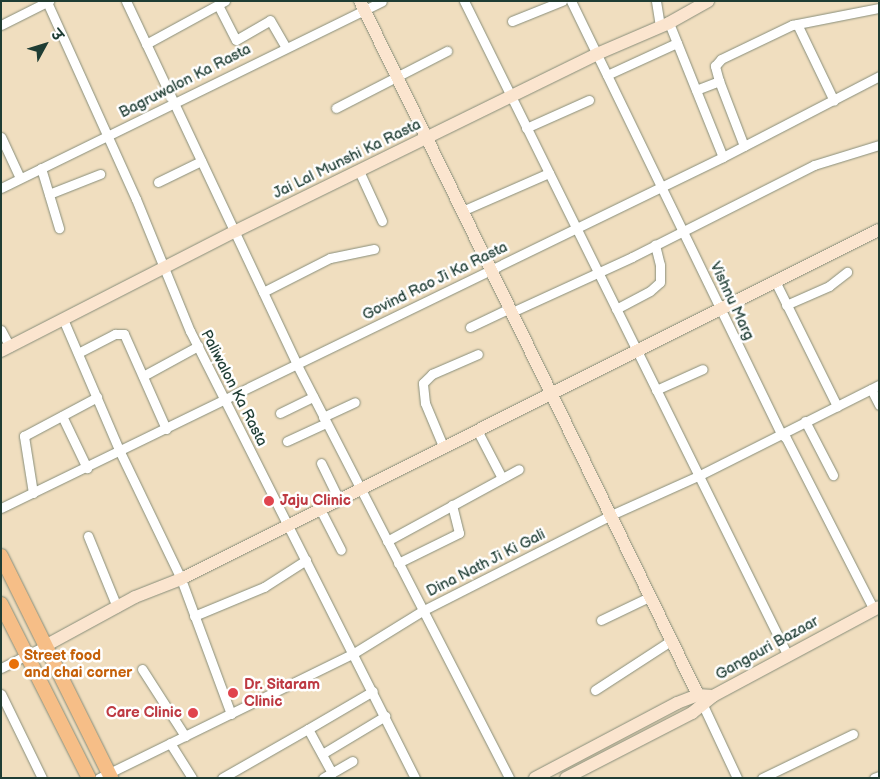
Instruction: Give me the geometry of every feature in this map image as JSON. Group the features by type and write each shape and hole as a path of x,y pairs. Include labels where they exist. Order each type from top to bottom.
{"main road":[{"path":"1,556 106,776"},
{"path":"1,604 89,778"}],"street":[{"path":"126,1 236,231 262,292 296,363 509,778"},
{"name":"Bagruwalon Ka Rasta","path":"1,188 174,104 362,5 382,1"},
{"path":"464,1 636,351 700,474 787,654"},
{"path":"512,21 562,1"},
{"name":"Vishnu Marg","path":"571,1 684,230 781,434 786,438 876,608"},
{"path":"656,1 665,25 677,44 723,157"},
{"name":"Jai Lal Munshi Ka Rasta","path":"5,349 165,269 236,231 597,54 665,25 708,1"},
{"path":"1,25 48,2"},
{"name":"Paliwalon Ka Rasta","path":"48,2 223,400 228,400 286,524 354,653 415,778"},
{"path":"146,44 221,3 236,40 270,20 285,46"},
{"path":"362,5 651,596 737,778"},
{"path":"744,146 719,81 716,66 721,59 797,24 879,8"},
{"path":"797,24 834,101"},
{"path":"607,75 677,44"},
{"path":"336,108 447,51"},
{"name":"Govind Rao Ji Ka Rasta","path":"1,508 120,452 296,363 723,157 879,76"},
{"path":"696,90 719,81"},
{"path":"526,128 589,100"},
{"path":"1,137 20,178"},
{"path":"470,328 655,245 814,165 879,145"},
{"path":"158,182 201,161"},
{"path":"41,168 59,228"},
{"path":"359,171 382,221"},
{"path":"462,211 549,173"},
{"path":"49,194 100,174"},
{"path":"1,668 117,607 180,579 359,487 552,394 720,307 879,230"},
{"path":"616,309 650,291 660,282 660,265 655,245"},
{"path":"262,292 330,258 374,249"},
{"path":"786,305 829,286 847,272"},
{"path":"775,281 837,406"},
{"path":"63,319 120,452 180,579 231,714"},
{"path":"1,330 5,349"},
{"path":"78,353 115,334 124,334 166,429"},
{"path":"143,376 198,346"},
{"path":"443,446 425,403 424,383 432,374 478,354"},
{"path":"656,390 704,369"},
{"path":"875,387 879,405"},
{"name":"Dina Nath Ji Ki Gali","path":"106,776 354,653 422,610 611,515 700,474 875,387"},
{"path":"33,493 24,436 97,397"},
{"path":"280,413 313,397"},
{"path":"287,440 355,402"},
{"path":"62,416 87,468"},
{"path":"806,421 833,476"},
{"path":"477,430 502,478"},
{"path":"322,463 338,498"},
{"path":"387,541 519,469"},
{"path":"398,563 459,533 452,505"},
{"path":"320,507 341,550"},
{"path":"88,536 117,607"},
{"path":"194,616 264,587 306,560"},
{"path":"601,620 651,596"},
{"name":"Gangauri Bazaar","path":"698,694 713,696 787,654 876,608"},
{"path":"595,690 672,640"},
{"path":"142,669 185,736"},
{"path":"222,778 373,691"},
{"path":"1,694 42,778"},
{"path":"535,778 698,694"},
{"path":"566,778 704,706 713,696"},
{"path":"322,754 385,716"},
{"path":"308,728 332,773"},
{"path":"762,778 853,734"},
{"path":"170,743 192,778"},
{"path":"323,778 353,761"},
{"path":"874,778 879,776"}],"place":[{"name":"Jaju Clinic","path":"269,501"},
{"name":"Street food and chai corner","path":"14,664"},
{"name":"Dr. Sitaram Clinic","path":"233,693"},
{"name":"Care Clinic","path":"193,713"}]}
